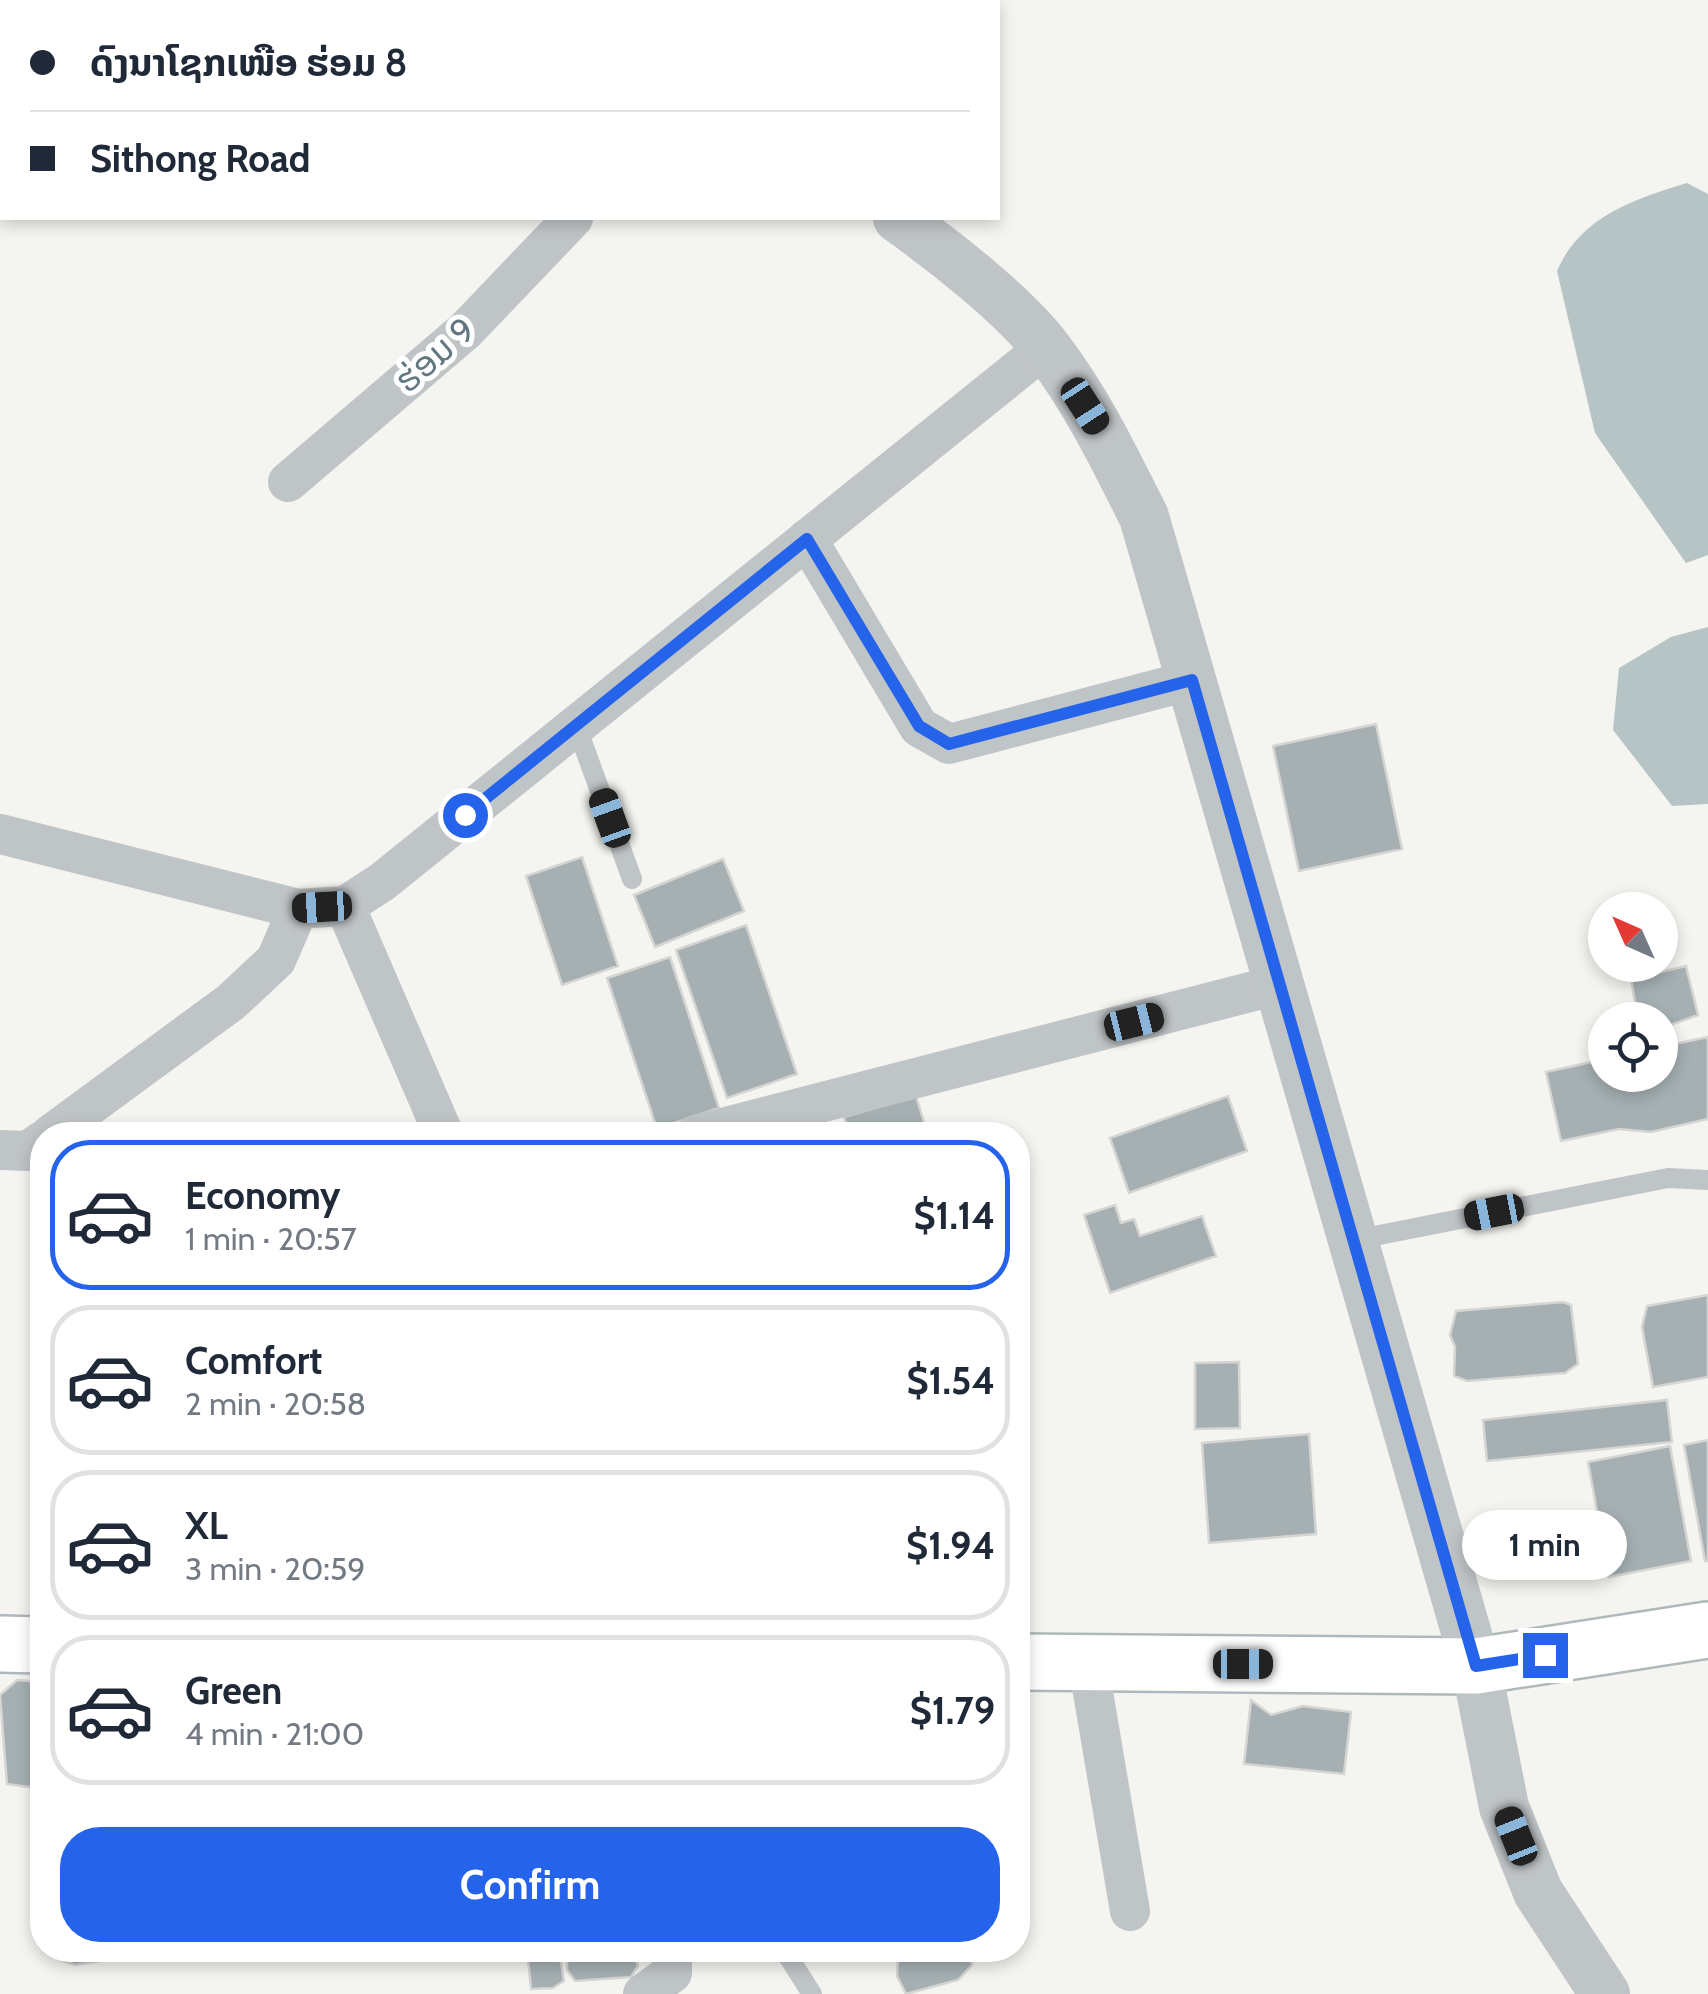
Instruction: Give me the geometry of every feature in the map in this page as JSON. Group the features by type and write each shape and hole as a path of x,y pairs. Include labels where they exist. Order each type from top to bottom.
{"main road":[{"path":"1030,1662 1476,1666 1708,1630"},
{"path":"0,1644 30,1645"}],"street":[{"name":"ຮ່ອມ 9","path":"288,482 466,330 571,220"},
{"path":"901,220 947,253 1046,347 1104,436 1144,517 1476,1666 1504,1807 1538,1892 1604,1994"},
{"path":"0,834 298,908 344,906 382,882 1046,347"},
{"path":"807,539 919,726 949,744 1192,680"},
{"path":"344,906 438,1122"},
{"path":"68,1122 232,1002 276,960 298,908"},
{"path":"745,1122 1281,984"},
{"path":"0,1150 30,1149"},
{"path":"1088,1663 1130,1911"},
{"path":"644,1994 672,1973 672,1962"}],"lane":[{"path":"576,725 632,880"},
{"path":"1354,1240 1668,1178 1708,1180"},
{"path":"792,1962 812,1994"}],"shaded area":[{"path":"1687,183 1708,194 1708,555 1686,563 1595,433 1557,271 1567,252 1594,224 1629,204"},
{"path":"1708,627 1708,804 1672,806 1613,730 1619,668 1671,637"}],"building":[{"path":"1376,724 1402,849 1299,871 1273,746"},
{"path":"582,857 618,966 562,985 526,876"},
{"path":"723,859 744,911 655,947 634,895"},
{"path":"746,925 797,1074 727,1098 676,950"},
{"path":"670,957 719,1108 678,1122 655,1122 607,978"},
{"path":"1686,966 1698,1015 1678,1022 1678,1002 1635,1002 1632,982 1678,982 1678,968"},
{"path":"1708,1037 1708,1119 1651,1132 1619,1129 1561,1141 1546,1072 1588,1063 1588,1092 1678,1092 1678,1043"},
{"path":"916,1096 924,1122 845,1122 844,1117"},
{"path":"1228,1096 1247,1151 1129,1193 1110,1138"},
{"path":"1115,1205 1121,1223 1134,1219 1140,1236 1202,1216 1216,1256 1110,1293 1084,1215"},
{"path":"1708,1295 1708,1377 1653,1387 1642,1327 1647,1306"},
{"path":"1563,1302 1571,1305 1578,1364 1565,1373 1467,1381 1454,1376 1455,1347 1450,1335 1456,1311"},
{"path":"1239,1362 1240,1428 1195,1429 1195,1363"},
{"path":"1667,1400 1672,1442 1487,1461 1483,1420"},
{"path":"1309,1434 1316,1534 1209,1543 1202,1443"},
{"path":"1708,1440 1708,1561 1705,1561 1684,1445"},
{"path":"1670,1446 1691,1561 1609,1577 1588,1462"},
{"path":"17,1680 30,1681 30,1787 7,1784 0,1695"},
{"path":"1251,1700 1271,1715 1303,1706 1351,1712 1344,1774 1244,1764"},
{"path":"528,1962 561,1962 564,1981 553,1988 531,1989"},
{"path":"567,1962 637,1962 638,1966 631,1977 575,1981 567,1970"},
{"path":"898,1962 972,1962 958,1980 906,1994 897,1976"}],"route":[{"path":"465,815 807,539 919,726 949,744 1192,680 1476,1666 1545,1655"}]}
